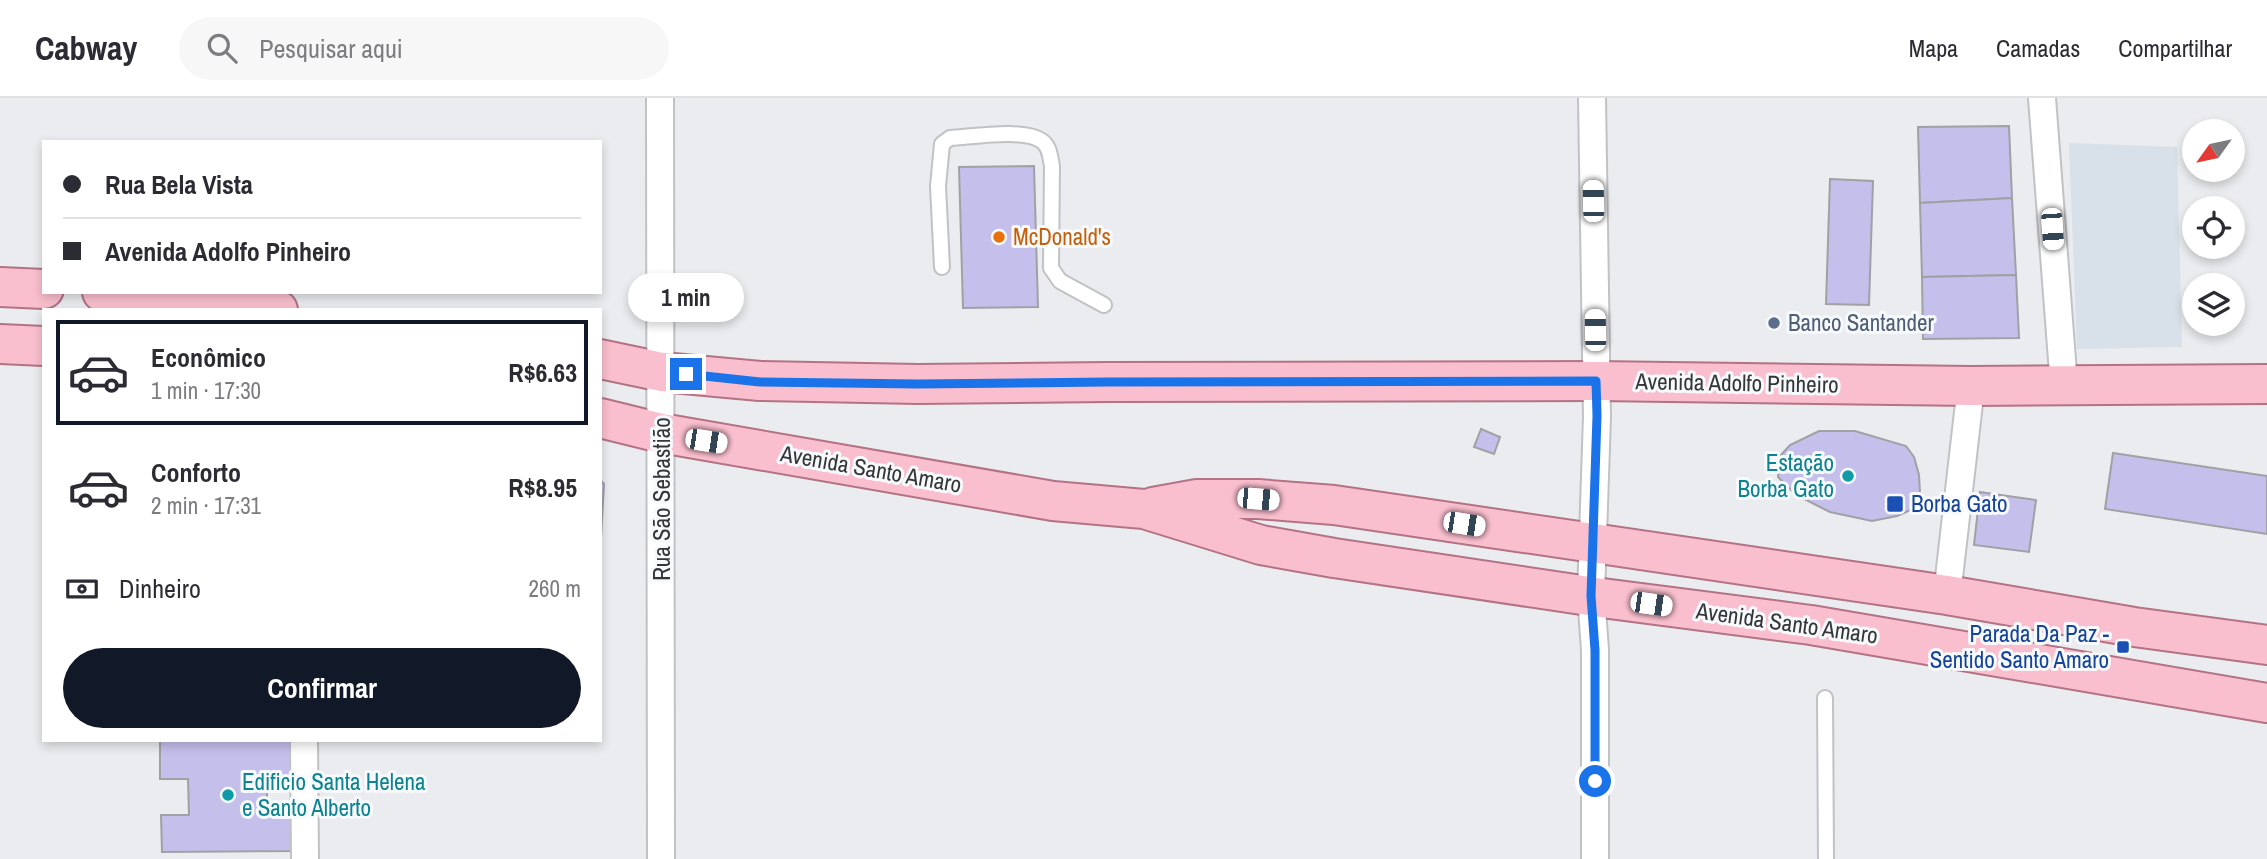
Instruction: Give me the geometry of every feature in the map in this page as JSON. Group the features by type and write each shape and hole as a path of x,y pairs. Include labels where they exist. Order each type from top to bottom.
{"main road":[{"path":"0,287 42,289"},
{"path":"139,294 262,308"},
{"path":"0,344 42,346"},
{"path":"602,359 662,372"},
{"name":"Avenida Adolfo Pinheiro","path":"662,372 760,382 918,384 1596,381 1971,386 2267,384"},
{"name":"Avenida Santo Amaro","path":"602,418 661,433 1053,501 1144,509 1261,545 1334,558 1811,625 2267,703"},
{"name":"Avenida Santo Amaro","path":"1144,509 1196,499 1258,499 1334,505 2267,645"}],"street":[{"name":"Rua São Sebastião","path":"660,98 661,859"},
{"path":"1592,98 1596,381 1591,596 1595,650 1595,859"},
{"path":"2042,98 2064,386"},
{"path":"1947,595 1971,386"},
{"path":"304,742 305,859"}],"lane":[{"path":"942,267 938,186 942,144 950,138 1018,134 1042,142 1049,150 1052,166 1051,268 1060,281 1104,305"},
{"path":"1825,698 1826,859"}],"shaded area":[{"path":"2069,143 2177,147 2182,347 2077,349"}],"building":[{"path":"2009,126 2012,198 1920,203 1918,127"},
{"name":"McDonald's","path":"1034,166 1038,307 963,308 959,167"},
{"path":"1830,179 1873,181 1869,305 1826,304"},
{"path":"2012,198 2016,275 1922,277 1920,203"},
{"path":"2016,275 2019,338 1923,339 1922,277"},
{"path":"1481,429 1500,437 1494,454 1474,447"},
{"name":"Estação Borba Gato","path":"1819,431 1855,431 1906,446 1914,457 1919,475 1920,493 1913,509 1897,516 1872,521 1830,512 1796,495 1778,477 1780,456 1790,445"},
{"path":"2113,453 2267,476 2267,534 2105,509"},
{"path":"602,482 604,484 602,520"},
{"path":"1980,492 2036,500 2029,552 1974,545"},
{"name":"Edificio Santa Helena e Santo Alberto","path":"160,742 299,742 299,776 267,776 267,811 300,810 300,851 162,852 161,815 189,815 188,779 160,779"}],"place":[{"name":"McDonald's","path":"999,237"},
{"name":"Banco Santander","path":"1774,323"},
{"name":"Estação Borba Gato","path":"1848,476"},
{"name":"Borba Gato","path":"1895,504"},
{"name":"Parada Da Paz - Sentido Santo Amaro","path":"2123,647"},
{"name":"Edificio Santa Helena e Santo Alberto","path":"228,795"}],"route":[{"path":"686,374 760,382 918,384 1596,381 1591,596 1595,650 1595,781"}]}
